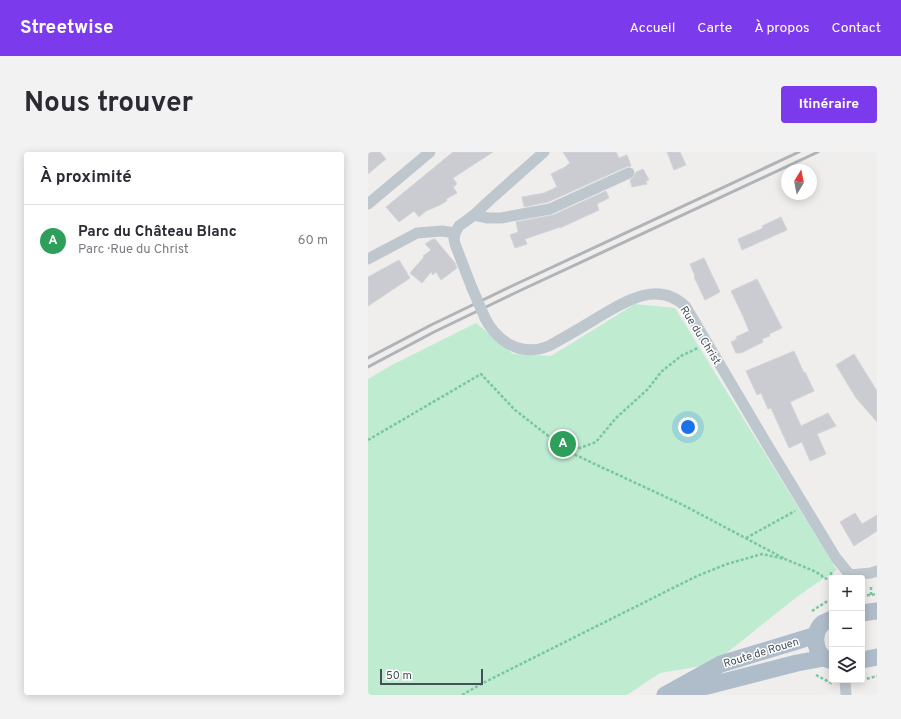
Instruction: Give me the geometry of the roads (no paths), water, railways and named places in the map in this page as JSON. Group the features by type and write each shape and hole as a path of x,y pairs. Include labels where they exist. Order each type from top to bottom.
{"main road":[{"path":"865,613 877,611"},
{"path":"828,660 820,653 815,642 816,634 822,624 829,620"},
{"name":"Route de Rouen","path":"665,695 721,664 816,634"},
{"path":"865,659 877,657"},
{"name":"Route de Rouen","path":"672,695 797,663 828,660"}],"street":[{"path":"368,204 430,152"},
{"path":"368,259 417,233 442,231 455,233 459,226 474,215 544,152"},
{"path":"474,215 488,218 501,218 550,209 629,173"},
{"name":"Rue du Christ","path":"455,233 455,244 472,288 492,330 508,344 523,350 543,349 616,307 640,296 659,294 681,302 686,307 765,441 836,558 848,575"},
{"path":"856,575 877,571"},
{"path":"845,683 846,695"}],"railway":[{"path":"368,358 431,325 514,285 799,152"},
{"path":"368,367 434,332 517,292 818,152"}],"place":[{"name":"Parc du Château Blanc","path":"563,444"}]}
